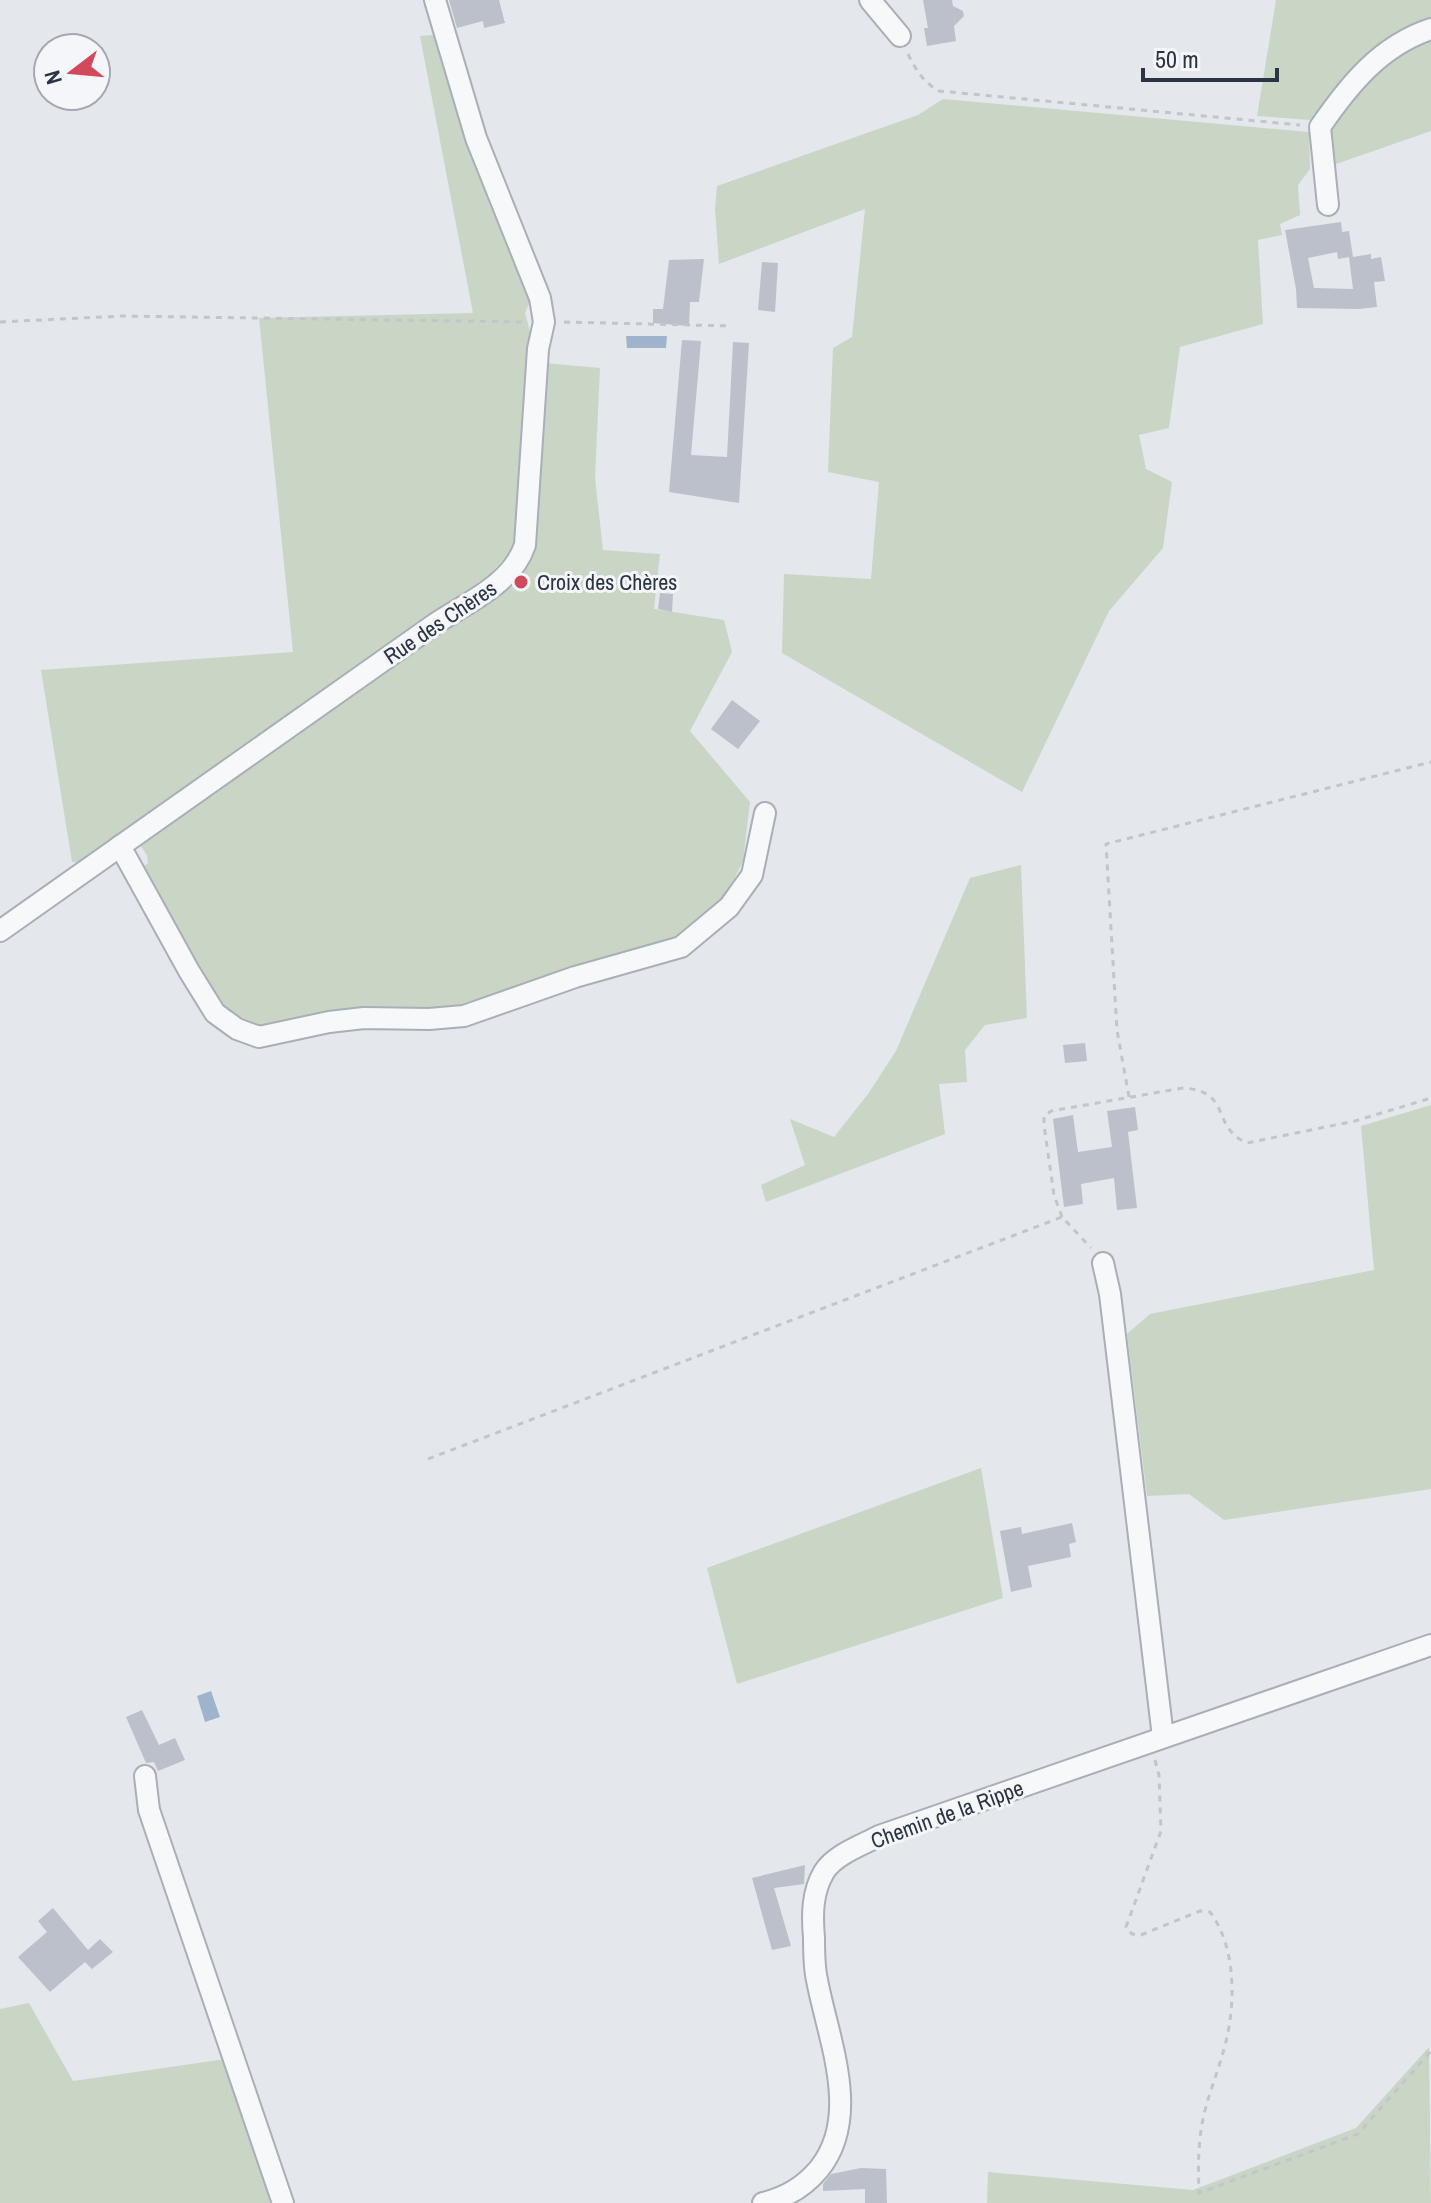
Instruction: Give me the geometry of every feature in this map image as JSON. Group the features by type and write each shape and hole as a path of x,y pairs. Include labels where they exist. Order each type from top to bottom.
{"street":[{"name":"Rue des Chères","path":"0,931 506,577 520,561 525,545 538,349 544,322 540,298 476,138 435,0"},
{"path":"870,0 900,36"},
{"path":"1328,205 1320,127 1367,67 1392,47 1431,29"},
{"path":"120,846 215,1013 237,1029 259,1037 352,1020 464,1016 575,977 681,947 729,907 752,875 765,813"},
{"path":"1103,1263 1110,1294 1157,1739"},
{"name":"Chemin de la Rippe","path":"763,2203 782,2199 810,2179 826,2160 837,2135 840,2087 816,1976 813,1921 815,1890 825,1869 851,1850 879,1836 1431,1645"},
{"path":"145,1776 149,1810 283,2203"}],"path":[{"path":"900,36 917,72 939,91 1320,127"},
{"path":"0,322 122,316 732,326"},
{"path":"1129,1097 1117,1030 1106,844 1431,762"},
{"path":"1103,1263 1062,1217 1054,1195 1044,1116 1051,1111 1183,1088 1199,1089 1212,1095 1235,1138 1247,1143 1355,1121 1431,1098"},
{"path":"428,1459 1062,1217"},
{"path":"1157,1739 1161,1831 1126,1927 1132,1934 1141,1935 1200,1911 1210,1912 1221,1926 1231,1967 1225,2046 1203,2117 1198,2152 1199,2193 1358,2134 1431,2051"}],"green space":[{"path":"1276,0 1431,0 1431,20 1379,46 1311,120 1257,116"},
{"path":"433,35 532,297 525,313 532,339 519,544 490,574 78,862 72,862 41,670 293,652 259,318 473,313 420,36"},
{"path":"1431,36 1431,131 1336,164 1329,160 1328,124 1381,63"},
{"path":"943,99 1309,132 1310,169 1298,185 1300,215 1280,224 1282,235 1258,240 1263,324 1180,347 1169,428 1139,435 1146,469 1172,482 1163,548 1109,611 1022,792 782,653 784,574 871,579 879,482 828,472 833,348 852,337 865,209 719,264 715,209 717,186 918,115"},
{"path":"544,363 600,368 595,478 603,550 660,554 654,609 724,620 732,652 690,731 750,802 743,861 727,894 694,926 664,944 548,976 477,1007 255,1031 213,999 141,869 148,863 147,855 138,842 513,584 532,553"},
{"path":"1021,865 1027,1018 985,1025 965,1050 967,1082 939,1084 945,1134 766,1202 761,1185 805,1165 790,1119 834,1137 868,1094 896,1051 970,878"},
{"path":"1431,1105 1431,1489 1224,1520 1189,1494 1147,1496 1127,1334 1150,1314 1374,1270 1361,1126"},
{"path":"981,1468 1003,1598 737,1684 707,1568"},
{"path":"29,2003 73,2081 226,2059 272,2203 0,2203 0,2009"},
{"path":"1429,2047 1431,2203 987,2203 988,2172 1193,2190 1356,2128"}],"water":[{"path":"626,336 667,336 666,348 627,348"},
{"path":"211,1691 220,1717 205,1722 197,1696"}],"building":[{"path":"449,0 499,0 505,23 484,28 483,21 457,28"},
{"path":"923,0 952,0 953,6 963,11 964,16 954,26 956,41 927,46 924,28 928,28"},
{"path":"1341,222 1342,232 1349,231 1353,257 1371,254 1371,259 1381,257 1385,281 1374,282 1377,307 1297,308 1285,230","holes":["1337,252 1338,259 1349,257 1353,289 1314,288 1308,258"]},
{"path":"704,259 699,302 690,302 689,326 653,323 653,309 663,309 669,260"},
{"path":"762,262 778,263 775,312 758,310"},
{"path":"682,340 701,341 691,455 727,457 733,342 749,343 739,503 669,492"},
{"path":"660,593 673,594 672,612 658,609"},
{"path":"732,700 760,721 738,749 711,729"},
{"path":"1085,1043 1087,1061 1065,1063 1063,1045"},
{"path":"1135,1107 1138,1130 1128,1132 1137,1208 1117,1210 1114,1178 1081,1184 1083,1204 1064,1207 1053,1119 1073,1115 1078,1152 1112,1147 1107,1111"},
{"path":"1072,1523 1076,1542 1069,1544 1071,1557 1028,1566 1032,1587 1011,1592 1000,1531 1021,1527 1022,1534"},
{"path":"142,1710 159,1745 175,1738 185,1760 158,1771 154,1762 146,1763 126,1717"},
{"path":"805,1865 804,1884 774,1888 791,1946 772,1950 752,1878"},
{"path":"53,1908 88,1950 100,1939 113,1952 92,1969 85,1962 50,1992 18,1957 47,1932 38,1921"},
{"path":"861,2168 886,2169 887,2203 865,2203 865,2189 823,2191 823,2184 831,2174"}],"place":[{"name":"Croix des Chères","path":"521,582"}]}
